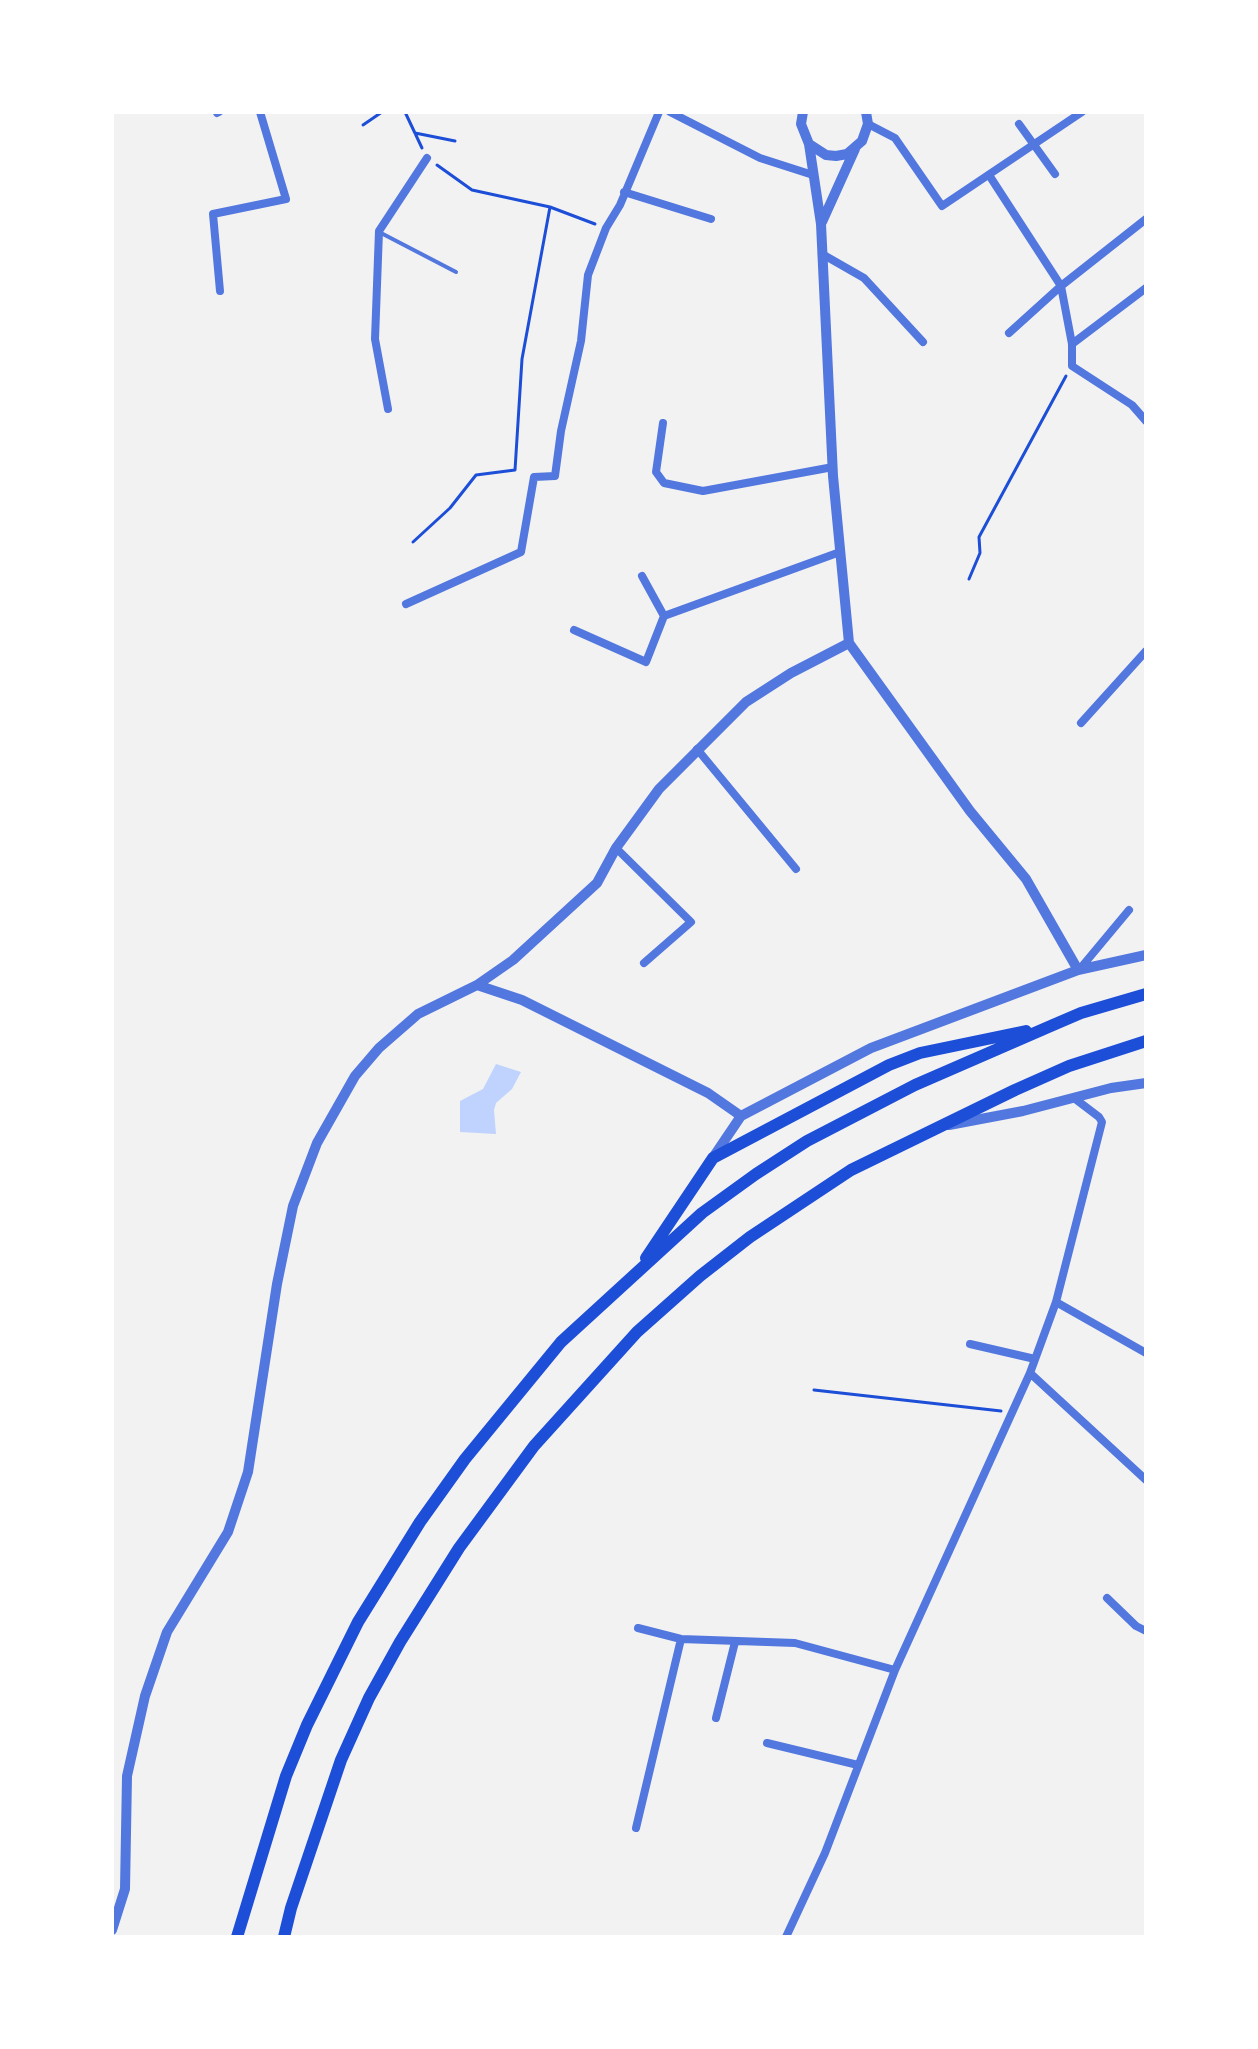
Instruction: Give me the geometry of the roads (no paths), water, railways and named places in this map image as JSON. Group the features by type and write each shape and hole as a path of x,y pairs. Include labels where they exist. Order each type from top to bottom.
{"highway":[{"path":"237,1937 286,1776 307,1725 358,1622 420,1522 465,1459 561,1342 702,1213 807,1141 915,1085 1053,1025 1081,1013 1146,994"},
{"path":"635,1274 713,1158 889,1065 920,1053 1053,1025"},
{"path":"284,1937 341,1760 369,1698 400,1642 459,1548 534,1446 637,1332 700,1276 800,1202 851,1170 1069,1066 1146,1041"}],"street":[{"path":"220,291 213,214 286,199 260,112"},
{"path":"406,604 521,552 534,477 555,476 561,431 581,341 588,275 659,112"},
{"path":"670,112 760,158 813,175"},
{"path":"803,112 801,124 809,144 821,224 833,467 849,643 970,811 1026,879 1078,970"},
{"path":"867,118 895,138 942,206 1076,114"},
{"path":"821,224 866,133 867,118"},
{"path":"1019,124 1055,174"},
{"path":"809,144 826,155 836,156 856,148"},
{"path":"388,409 375,339 379,231 427,158"},
{"path":"989,175 1061,286 1072,344 1072,366 1132,405 1146,421"},
{"path":"624,192 711,219"},
{"path":"1009,333 1061,286 1146,219"},
{"path":"822,254 864,278 923,342"},
{"path":"1072,344 1146,288"},
{"path":"663,423 656,472 664,483 703,491 833,467"},
{"path":"574,630 646,662 664,616 840,552"},
{"path":"642,576 664,616"},
{"path":"112,1930 125,1889 127,1776 145,1696 167,1632 228,1532 248,1472 277,1284 293,1206 317,1143 355,1076 379,1048 418,1014 477,985 513,960 597,883 616,848 659,789 746,702 791,673 849,643"},
{"path":"1081,723 1146,651"},
{"path":"697,749 796,869"},
{"path":"616,848 691,922 644,963"},
{"path":"1078,970 1129,910"},
{"path":"713,1158 741,1116 871,1048 1078,970 1146,955"},
{"path":"477,985 522,1000 708,1093 741,1116"},
{"path":"935,1128 1146,1083"},
{"path":"786,1937 825,1853 895,1670 1030,1373 1056,1302 1102,1122 1074,1098"},
{"path":"1056,1302 1146,1353"},
{"path":"970,1344 1035,1359"},
{"path":"1030,1373 1146,1480"},
{"path":"1107,1598 1136,1626 1146,1631"},
{"path":"638,1628 681,1639 795,1643 895,1670"},
{"path":"636,1828 681,1639"},
{"path":"716,1718 735,1642"},
{"path":"767,1743 858,1765"}],"lane":[{"path":"379,231 456,272"}],"water":[{"path":"496,1064 521,1072 512,1089 496,1103 496,1134 460,1132 460,1101 483,1089"}]}
